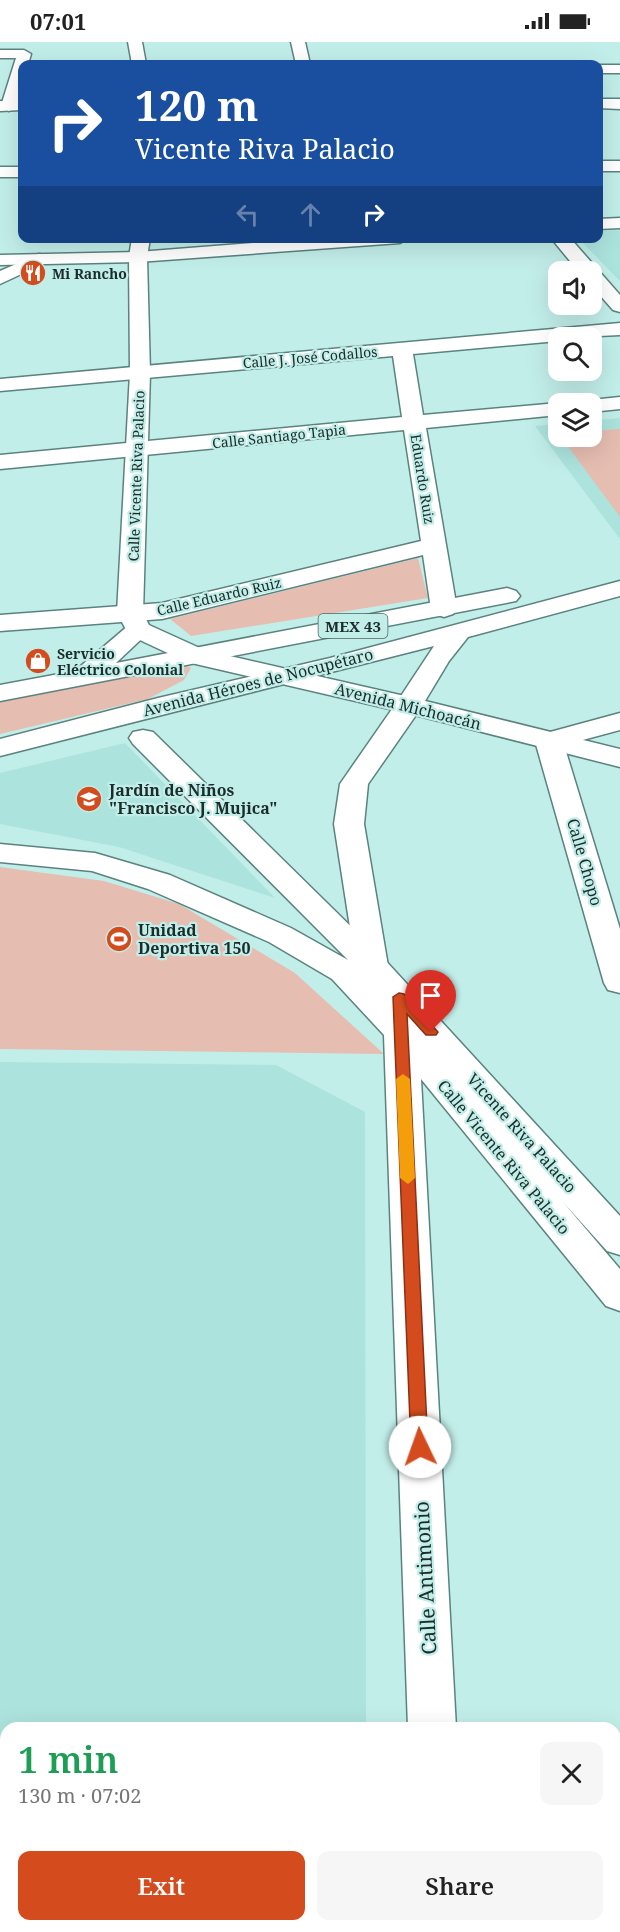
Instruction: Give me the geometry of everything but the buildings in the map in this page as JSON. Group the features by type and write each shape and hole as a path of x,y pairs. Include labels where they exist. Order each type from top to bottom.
{"street":[{"path":"135,42 138,60"},
{"path":"298,42 302,60"},
{"path":"0,54 24,54 22,60"},
{"path":"603,69 620,69"},
{"path":"11,106 18,75"},
{"path":"0,79 17,79"},
{"path":"603,104 620,104"},
{"path":"603,108 620,109"},
{"path":"603,166 620,166"},
{"path":"0,172 18,172"},
{"path":"603,224 620,223"},
{"path":"0,260 39,259 140,248 270,243"},
{"path":"564,243 580,261"},
{"name":"Calle Vicente Riva Palacio","path":"134,621 140,373 140,248"},
{"path":"0,278 39,259"},
{"path":"602,286 620,306"},
{"name":"Calle J. José Codallos","path":"0,385 620,329"},
{"name":"Eduardo Ruiz","path":"402,349 444,609"},
{"path":"602,405 620,403"},
{"name":"Calle Santiago Tapia","path":"0,462 548,410"},
{"name":"Calle Eduardo Ruiz","path":"0,623 134,621 162,611 434,545"},
{"name":"Avenida Héroes de Nocupétaro","path":"0,693 444,609 620,570"},
{"name":"Avenida Héroes de Nocupétaro","path":"0,748 158,705 283,677 620,588"},
{"path":"84,677 134,621 162,643 196,656 199,670 195,679 158,705"},
{"path":"283,677 302,654 331,630"},
{"path":"372,966 349,824 354,784 409,705 438,658 460,630"},
{"name":"Avenida Michoacán","path":"196,656 409,705 620,758"},
{"path":"549,741 620,720"},
{"path":"143,738 372,966"},
{"name":"Calle Chopo","path":"549,741 620,983"},
{"name":"Calle Vicente Riva Palacio","path":"0,853 95,862 159,882 280,935 344,972 400,1015 620,1296"},
{"name":"Vicente Riva Palacio","path":"372,966 400,1015 620,1241"},
{"name":"Calle Antimonio","path":"400,1015 432,1722"}],"shaded area":[{"path":"620,230 620,281 583,243 603,243 603,231"},
{"path":"620,418 620,539 551,447 602,447 602,420"},
{"path":"548,425 548,443 535,426"},
{"path":"620,429 620,517 568,447 602,447 602,430"},
{"path":"418,558 428,598 191,636 170,619"},
{"path":"183,663 191,668 184,680 148,699 0,734 0,700"},
{"name":"Jardín de Niños \"Francisco J. Mujica\"","path":"125,743 275,898 119,847 0,824 0,773"},
{"name":"Unidad Deportiva 150","path":"0,867 104,881 179,904 295,973 384,1054 0,1049"},
{"path":"0,1062 276,1065 365,1112 366,1722 0,1722"}],"slow traffic":[{"path":"403,1079 408,1178"}],"place":[{"name":"Mi Rancho","path":"33,273"},
{"name":"Servicio Eléctrico Colonial","path":"38,661"},
{"name":"Jardín de Niños \"Francisco J. Mujica\"","path":"89,799"},
{"name":"Unidad Deportiva 150","path":"119,939"}],"route":[{"path":"420,1447 399,997 431,1032"}]}
